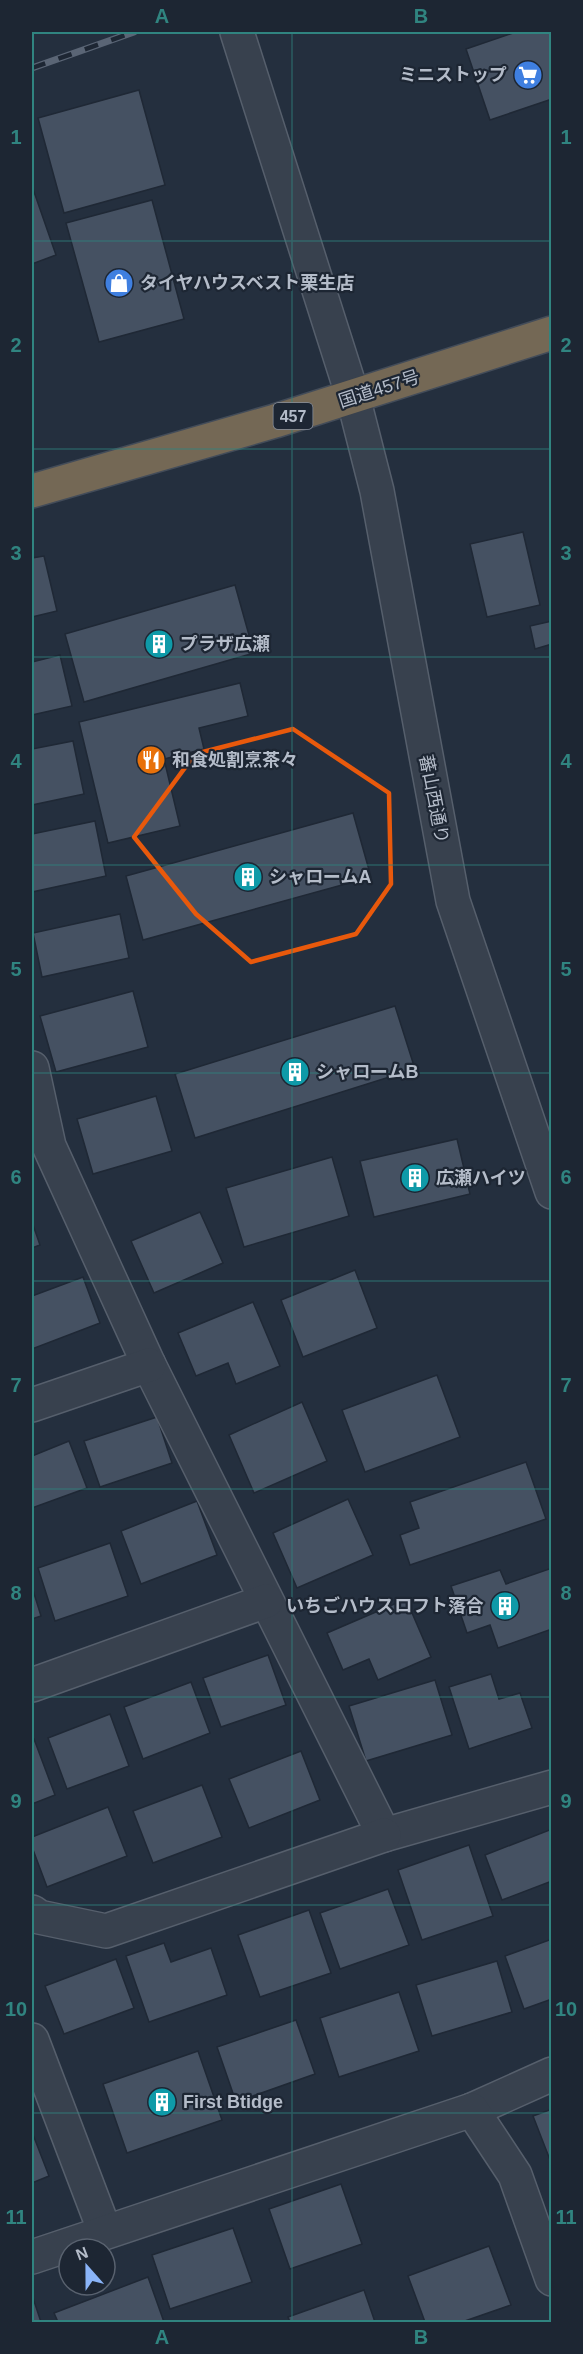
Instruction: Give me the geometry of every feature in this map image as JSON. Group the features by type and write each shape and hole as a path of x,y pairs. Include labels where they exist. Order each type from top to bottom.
{"highway":[{"name":"国道457号","path":"32,491 353,397 552,333"}],"street":[{"name":"蕃山西通り","path":"237,32 353,397 376,491 453,901 552,1192"},
{"path":"32,1068 40,1149 384,1835"},
{"path":"32,1405 148,1365"},
{"path":"32,1684 266,1601"},
{"path":"32,1912 39,1917 106,1931 384,1835 552,1787"},
{"path":"32,2040 105,2232"},
{"path":"32,2257 472,2110 552,2074"},
{"path":"472,2110 515,2175 552,2279"}],"highlighted area":[{"path":"293,729 389,793 391,884 356,934 251,962 196,914 134,837 195,754"}],"building":[{"path":"516,32 552,32 552,99 490,120 466,49"},
{"path":"139,90 165,185 64,213 38,118"},
{"path":"32,186 56,255 32,264"},
{"path":"152,200 184,319 99,342 66,223"},
{"path":"523,532 540,605 487,617 470,544"},
{"path":"44,556 57,611 32,617 32,558"},
{"name":"プラザ広瀬","path":"235,585 254,653 84,702 65,634"},
{"path":"552,621 552,644 535,649 530,626"},
{"path":"60,655 72,706 32,715 32,662"},
{"path":"240,683 248,716 199,728 204,749 164,759 180,826 108,843 79,722"},
{"path":"73,741 84,794 32,805 32,749"},
{"name":"シャロームA","path":"353,813 371,877 143,940 126,876"},
{"path":"95,821 106,876 32,892 32,834"},
{"path":"120,914 129,958 42,977 33,933"},
{"path":"133,991 148,1047 56,1072 40,1016"},
{"name":"シャロームB","path":"395,1006 415,1069 195,1138 175,1074"},
{"path":"156,1096 172,1151 93,1174 77,1119"},
{"name":"広瀬ハイツ","path":"457,1139 470,1194 374,1217 360,1161"},
{"path":"332,1157 349,1216 244,1247 226,1188"},
{"path":"200,1212 223,1263 154,1293 131,1241"},
{"path":"32,1222 40,1245 32,1248"},
{"path":"355,1270 377,1328 303,1357 281,1300"},
{"path":"83,1277 100,1323 32,1349 32,1296"},
{"path":"253,1302 280,1366 236,1384 228,1363 196,1376 178,1333"},
{"path":"437,1375 460,1437 365,1472 342,1410"},
{"path":"302,1402 327,1461 254,1493 229,1435"},
{"path":"157,1417 172,1463 100,1487 84,1441"},
{"path":"69,1441 87,1488 32,1508 32,1456"},
{"path":"526,1462 546,1519 410,1565 400,1535 419,1528 410,1502"},
{"path":"348,1499 373,1555 297,1588 273,1533"},
{"path":"197,1501 217,1555 141,1584 121,1531"},
{"path":"110,1543 128,1596 55,1621 38,1568"},
{"name":"いちごハウスロフト落合","path":"552,1568 552,1629 498,1648 490,1625 467,1633 451,1586 500,1570 506,1584"},
{"path":"32,1587 41,1616 32,1619"},
{"path":"406,1599 431,1657 378,1680 369,1659 343,1670 327,1633"},
{"path":"268,1655 286,1705 221,1727 203,1678"},
{"path":"491,1674 499,1699 520,1693 532,1728 469,1749 449,1687"},
{"path":"435,1680 452,1735 366,1761 349,1706"},
{"path":"191,1682 210,1733 143,1759 124,1707"},
{"path":"110,1714 129,1766 67,1789 48,1738"},
{"path":"34,1739 55,1795 32,1804 32,1740"},
{"path":"301,1751 320,1800 249,1828 229,1779"},
{"path":"202,1785 222,1837 153,1863 133,1811"},
{"path":"108,1807 127,1856 47,1887 32,1847 32,1837"},
{"path":"552,1829 552,1881 502,1900 485,1855"},
{"path":"469,1845 493,1916 422,1940 398,1870"},
{"path":"388,1889 409,1945 340,1969 320,1913"},
{"path":"309,1910 331,1973 260,1997 238,1935"},
{"path":"552,1939 552,1999 524,2009 505,1956"},
{"path":"164,1943 171,1962 211,1948 227,1995 149,2022 126,1956"},
{"path":"116,1959 134,2008 64,2034 45,1986"},
{"path":"497,1961 512,2012 432,2036 416,1985"},
{"path":"399,1992 419,2051 339,2077 320,2018"},
{"path":"296,2020 315,2074 236,2102 217,2047"},
{"name":"First Btidge","path":"198,2051 222,2120 127,2153 103,2084"},
{"path":"552,2109 552,2165 533,2116"},
{"path":"32,2132 49,2176 32,2183"},
{"path":"341,2184 362,2244 290,2269 269,2209"},
{"path":"233,2228 252,2282 170,2309 152,2255"},
{"path":"489,2246 511,2305 462,2322 425,2322 408,2276"},
{"path":"148,2277 164,2322 58,2322 54,2313 96,2297 117,2297 117,2289"},
{"path":"364,2290 375,2322 290,2322 288,2317"},
{"path":"32,2295 41,2322 32,2322"}],"railway":[{"path":"32,68 134,32"}],"place":[{"name":"ミニストップ","path":"528,75"},
{"name":"タイヤハウスベスト栗生店","path":"119,283"},
{"name":"プラザ広瀬","path":"159,644"},
{"name":"和食処割烹茶々","path":"151,760"},
{"name":"シャロームA","path":"248,877"},
{"name":"シャロームB","path":"295,1072"},
{"name":"広瀬ハイツ","path":"415,1178"},
{"name":"いちごハウスロフト落合","path":"505,1606"},
{"name":"First Btidge","path":"162,2102"}]}
